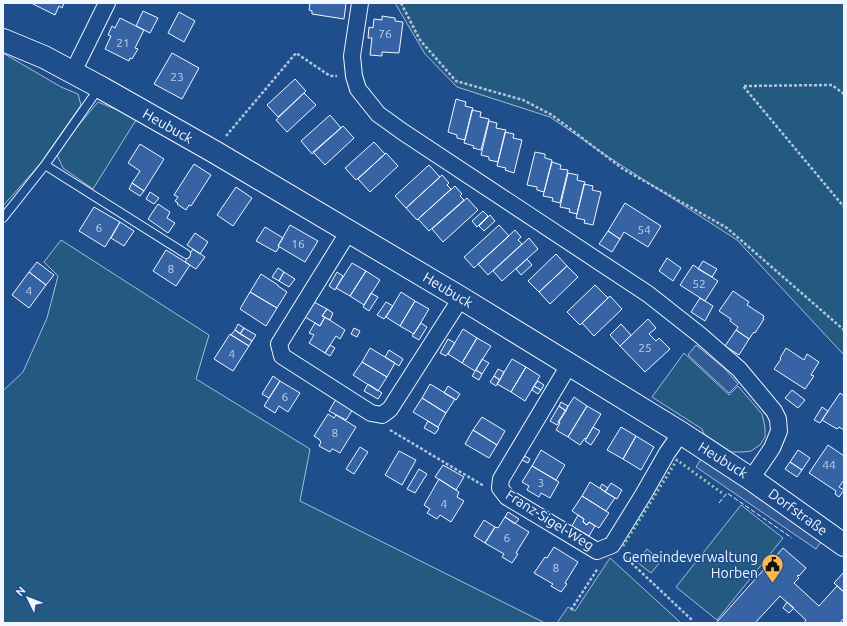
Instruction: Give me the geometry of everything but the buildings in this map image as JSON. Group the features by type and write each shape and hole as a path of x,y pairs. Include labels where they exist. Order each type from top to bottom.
{"street":[{"path":"73,72 107,3"},
{"name":"Heubuck","path":"3,40 44,57 73,72 213,151 461,298 681,433 751,479 772,448 779,431 778,420 774,411 739,368 648,294 378,114 358,89 354,76 352,56 360,3"},
{"path":"349,231 279,344 282,356 371,413 382,415 390,409 461,298"},
{"name":"Franz-Sigel-Weg","path":"570,365 501,478 500,488 506,497 597,551 607,547 643,495 667,453 681,433"},
{"name":"Dorfstraße","path":"751,479 844,545"}],"lane":[{"path":"3,218 45,165 100,87"},
{"path":"45,165 186,254"}],"path":[{"path":"401,3 420,40 456,81 523,100 552,115 624,169 727,228 844,330"},
{"path":"213,151 296,53 330,76 354,76"},
{"path":"844,94 832,85 743,86 844,207"},
{"path":"382,415 389,429 488,488 500,488"},
{"path":"571,610 603,560 607,547 693,621"}],"shaded area":[{"path":"395,3 844,3 844,355 737,240 604,154 550,117 457,87 425,54"},
{"path":"3,53 61,87 78,94 81,105 40,164 3,206"},
{"path":"98,102 120,111 136,120 93,189 63,168 57,155"},
{"path":"61,240 209,335 196,379 310,449 300,501 545,623 3,623 3,391 23,372 47,318 58,276 44,262"},
{"path":"696,345 724,368 738,384 729,393 688,355"},
{"path":"684,353 729,395 738,386 762,414 765,427 765,437 760,445 751,451 731,452 704,434 702,429 652,397"},
{"path":"703,456 823,539 816,549 696,467"},
{"path":"741,505 783,538 717,620 676,587"},
{"path":"647,549 661,561 651,573 637,562"},
{"path":"610,558 681,623 557,623 568,607 575,611"}],"hedge":[{"path":"623,546 677,460 722,493"}],"fence":[{"path":"719,503 727,493 792,538"}],"place":[{"name":"Gemeindeverwaltung Horben","path":"773,584"}]}
